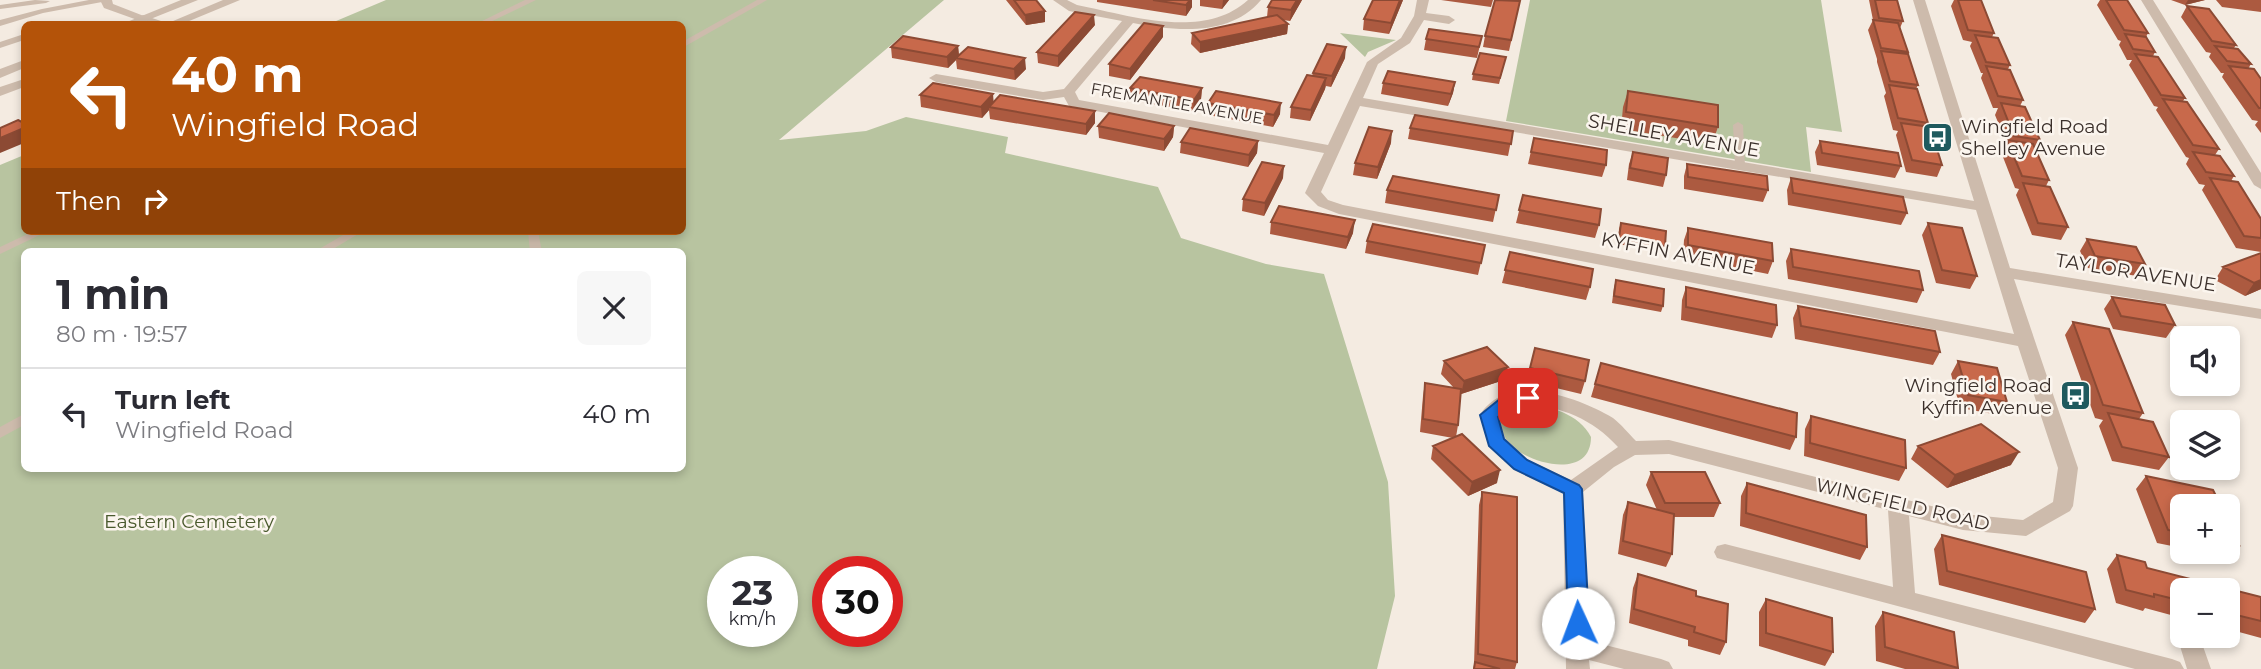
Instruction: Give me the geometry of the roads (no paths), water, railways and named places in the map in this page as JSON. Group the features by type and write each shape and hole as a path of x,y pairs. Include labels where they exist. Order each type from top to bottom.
{"street":[{"path":"104,0 108,6 144,18"},
{"path":"136,21 191,0"},
{"path":"180,21 234,0"},
{"path":"1059,0 1073,8 1188,26 1210,25 1234,19 1252,5"},
{"path":"1334,150 1373,62 1406,40 1419,16 1423,0"},
{"name":"WINGFIELD ROAD","path":"1631,448 1669,447 1963,522 2026,528 2063,506 2068,468 2025,342 1919,0"},
{"path":"2147,0 2261,185"},
{"path":"1419,16 1449,20"},
{"path":"1068,92 1130,18"},
{"path":"0,74 21,65"},
{"name":"FREMANTLE AVENUE","path":"936,78 1043,96 1068,92 1074,103 1334,150"},
{"path":"0,92 21,84"},
{"name":"SHELLEY AVENUE","path":"1356,101 1985,207"},
{"name":"KYFFIN AVENUE","path":"1334,150 1313,193 1323,203 1339,209 2025,342"},
{"name":"TAYLOR AVENUE","path":"2004,272 2261,314"},
{"path":"1512,398 1544,398 1582,411 1608,424 1631,448 1607,462 1573,489 1521,465 1496,441 1489,415 1512,398"},
{"path":"1573,489 1579,659 1661,669"},
{"path":"1898,506 1905,600"},
{"path":"1725,552 2172,669"},
{"path":"2192,648 2199,669"}],"lane":[{"path":"42,11 47,0"},
{"path":"0,10 11,4 47,0"},
{"path":"0,23 42,11 104,0"},
{"path":"486,21 531,0"},
{"path":"686,44 763,0"},
{"path":"0,10 23,21"},
{"path":"144,18 152,21"},
{"path":"0,45 21,38"},
{"path":"1738,125 1740,166"},
{"path":"0,251 34,235"},
{"path":"327,248 351,235"},
{"path":"0,433 21,421"}],"place":[{"name":"Wingfield Road Shelley Avenue","path":"1938,137"},
{"name":"Wingfield Road Kyffin Avenue","path":"2075,396"}],"park label":[{"name":"Eastern Cemetery","path":"189,521"}]}
